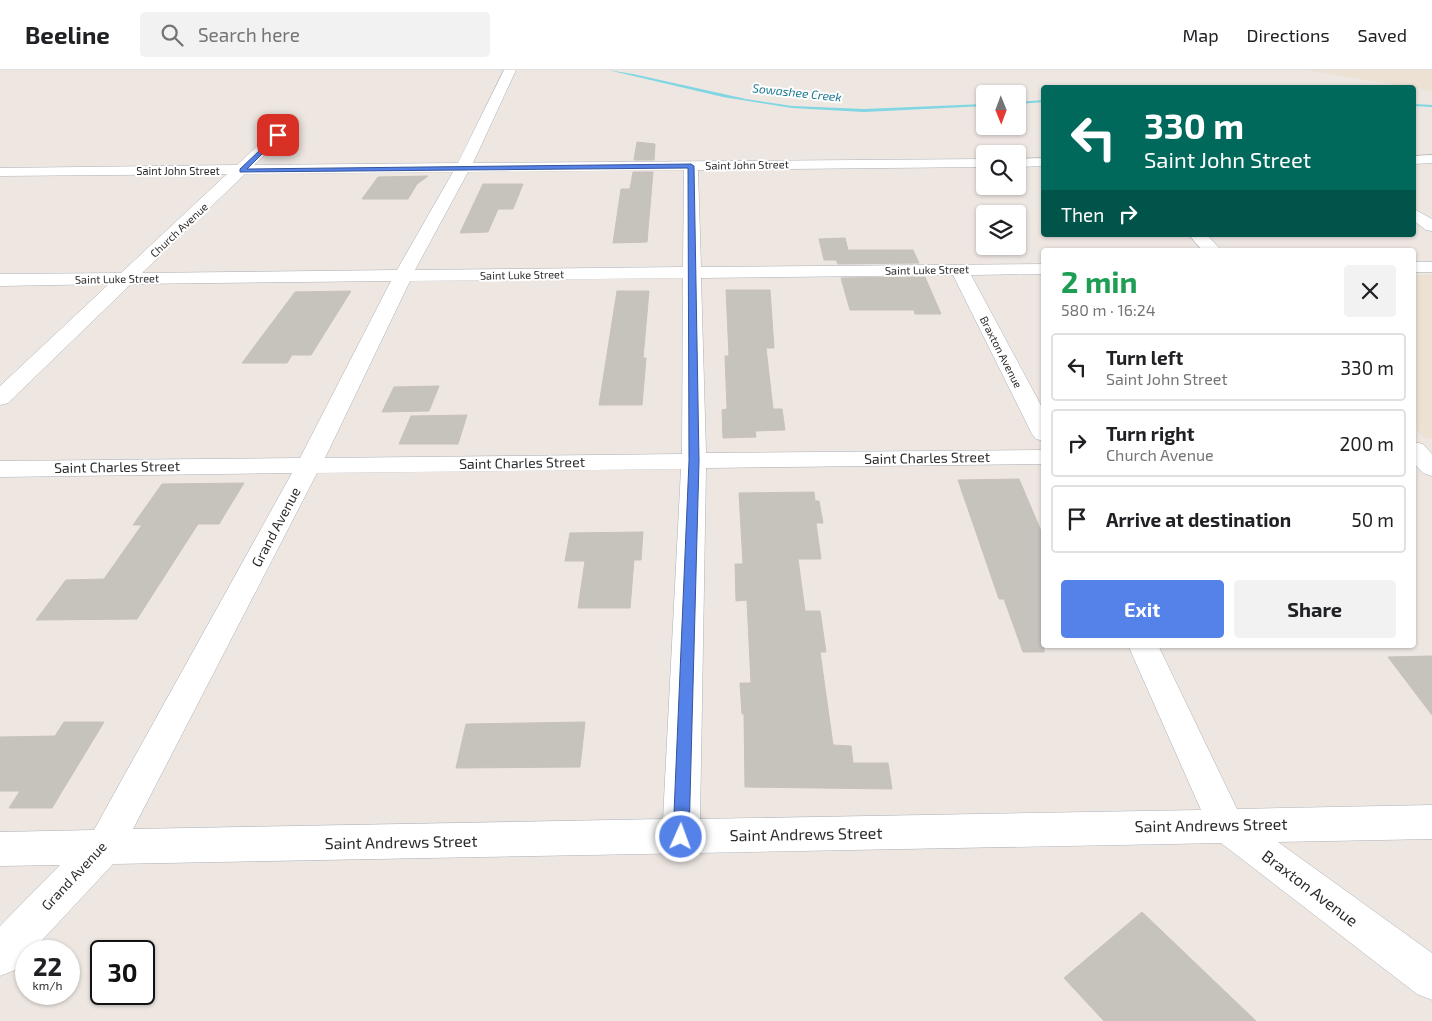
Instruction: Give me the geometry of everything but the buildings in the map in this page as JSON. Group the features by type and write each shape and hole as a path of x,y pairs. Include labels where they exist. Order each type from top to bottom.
{"street":[{"name":"Grand Avenue","path":"0,955 105,846 309,465 403,276 463,168 508,73"},
{"name":"Church Avenue","path":"0,398 290,123"},
{"path":"1416,160 1432,159"},
{"path":"1026,163 1041,162"},
{"name":"Saint John Street","path":"0,172 976,163"},
{"path":"681,837 694,461 691,166"},
{"path":"0,182 16,172"},
{"path":"1416,215 1432,226"},
{"path":"1199,237 1210,248"},
{"path":"1416,267 1432,267"},
{"name":"Saint Luke Street","path":"0,280 1041,269"},
{"name":"Braxton Avenue","path":"959,270 1041,428"},
{"name":"Saint Charles Street","path":"0,469 1041,457"},
{"name":"Braxton Avenue","path":"1144,648 1226,824 1432,979"},
{"name":"Saint Andrews Street","path":"0,849 681,837 1226,824 1432,822"}],"shaded area":[{"path":"1307,70 1432,70 1432,91 1416,88 1416,85 1396,85"},
{"path":"1416,275 1432,275 1432,438 1425,438 1416,430"}],"waterway":[{"name":"Sowashee Creek","path":"610,70 723,95 792,107 864,110 976,106"},
{"name":"Sowashee Creek","path":"1026,102 1041,101"},
{"name":"Sowashee Creek","path":"1416,105 1432,106"}],"route":[{"path":"278,135 242,170 691,166 694,461 681,837"}]}
